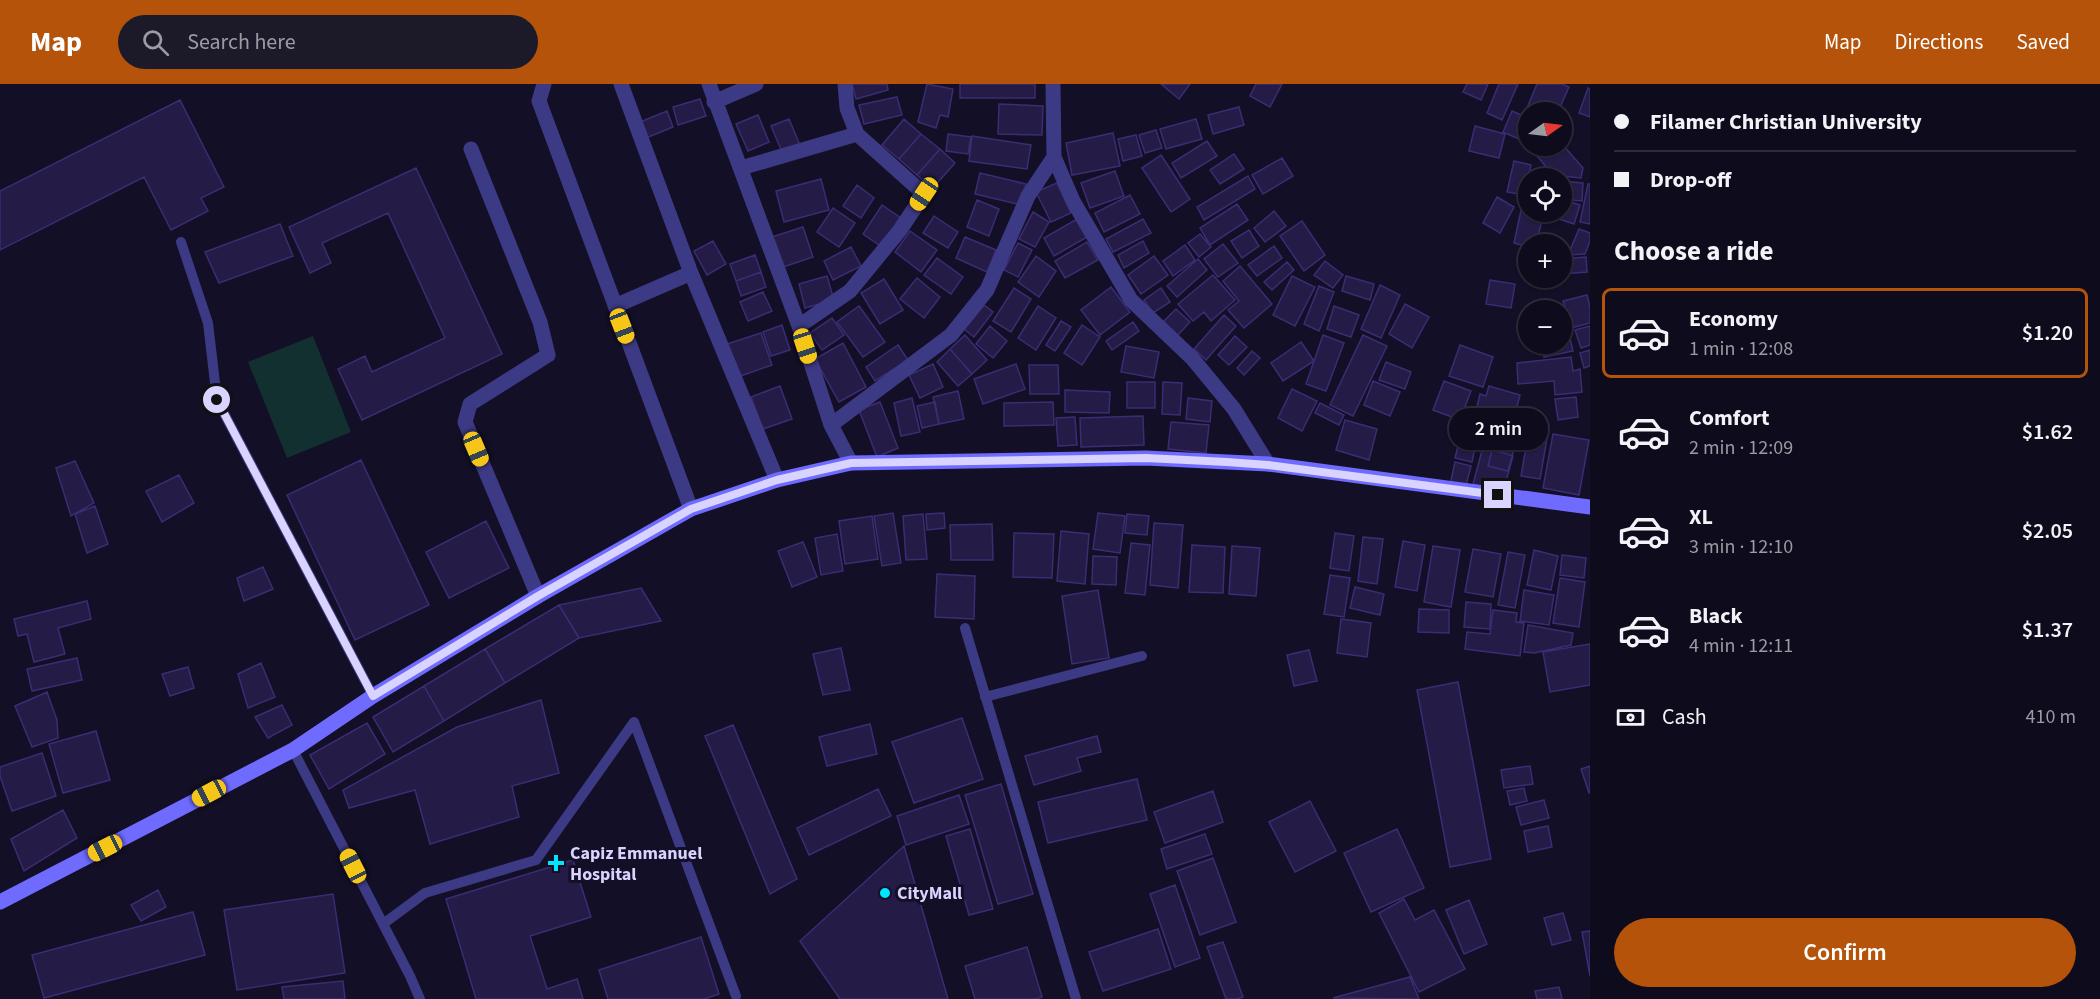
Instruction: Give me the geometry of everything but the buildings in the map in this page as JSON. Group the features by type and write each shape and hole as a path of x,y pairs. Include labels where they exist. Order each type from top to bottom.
{"street":[{"path":"544,84 539,101 691,509"},
{"path":"621,84 691,273 777,480"},
{"path":"709,84 799,326 831,425 851,463"},
{"path":"714,102 756,84"},
{"path":"799,326 850,291 900,230 924,194 857,134 847,108 845,84"},
{"path":"1053,84 1054,157 1073,201 1131,300 1192,358 1227,400 1268,465"},
{"path":"741,168 857,134"},
{"path":"471,148 540,322 548,355 470,404 465,422 538,596"},
{"path":"831,425 951,334 987,290 1028,196 1054,157"},
{"path":"615,306 691,273"},
{"path":"0,902 293,750 373,696 538,596 691,509 777,480 851,463 1146,458 1268,465 1590,507"}],"lane":[{"path":"181,242 208,323 217,400 373,696"},
{"path":"965,628 1076,999"},
{"path":"985,698 1142,656"},
{"path":"383,924 425,893 536,860 634,722 736,996"},
{"path":"293,750 420,999"}],"green space":[{"path":"313,336 351,432 287,458 248,362"}],"place":[{"name":"Capiz Emmanuel Hospital","path":"556,863"},
{"name":"CityMall","path":"885,893"}],"route":[{"path":"217,400 373,696 538,596 691,509 777,480 851,463 1146,458 1227,462 1268,465 1498,495"}]}
